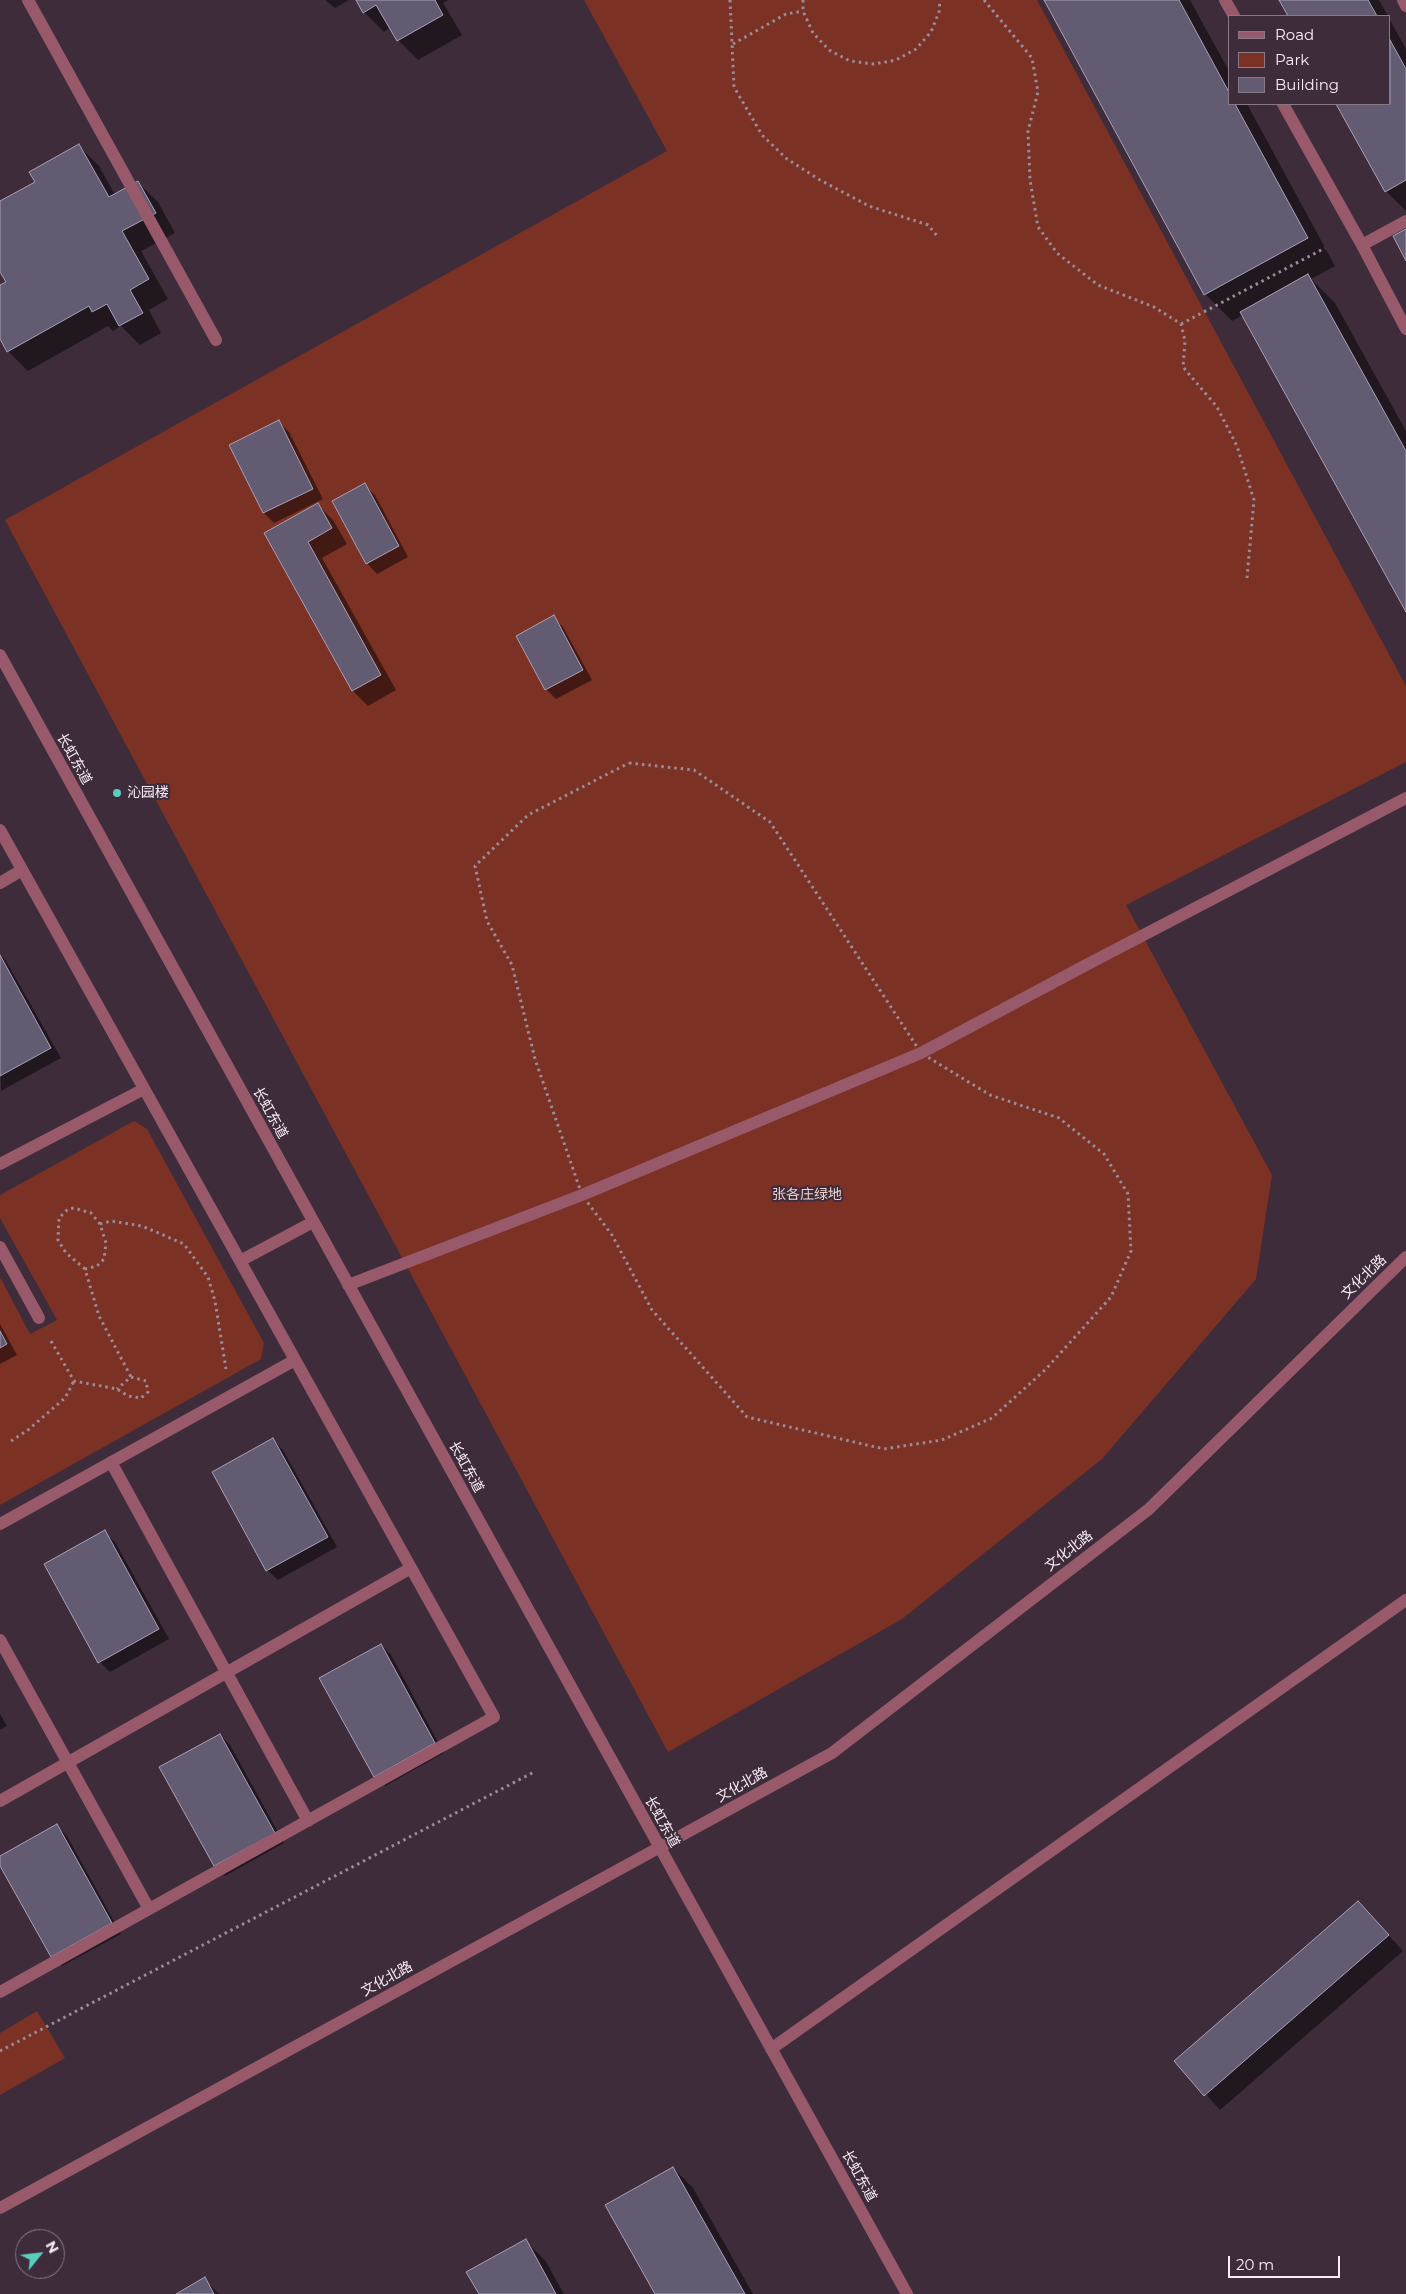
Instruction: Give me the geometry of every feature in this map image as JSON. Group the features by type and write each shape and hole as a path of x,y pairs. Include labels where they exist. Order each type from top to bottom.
{"street":[{"path":"28,0 216,340"},
{"path":"1225,0 1233,15"},
{"path":"1403,0 1406,6"},
{"path":"1284,105 1362,245 1406,330"},
{"path":"1362,245 1406,221"},
{"name":"长虹东道","path":"0,655 907,2294"},
{"path":"348,1284 582,1195 921,1054 1088,964 1406,798"},
{"path":"0,830 494,1717 0,1992"},
{"path":"0,883 22,870"},
{"path":"0,1164 144,1089"},
{"path":"240,1261 313,1222"},
{"path":"0,1247 39,1318"},
{"name":"文化北路","path":"0,2208 832,1753 1148,1509 1406,1257"},
{"path":"0,1524 295,1360"},
{"path":"111,1462 308,1820"},
{"path":"0,1801 411,1568"},
{"path":"771,2049 1406,1600"},
{"path":"0,1640 149,1909"}],"path":[{"path":"730,0 734,87 762,135 787,160 869,206 928,225 938,237"},
{"path":"802,0 803,11 813,33 829,50 850,61 874,64 896,60 916,49 930,32 939,12 940,0"},
{"path":"984,0 1032,58 1038,92 1028,131 1030,180 1038,227 1056,253 1098,285 1154,307 1181,324 1185,341 1184,367 1217,408 1237,446 1254,500 1247,578"},
{"path":"733,44 786,14 803,11"},
{"path":"1181,324 1325,248"},
{"path":"629,763 694,770 770,822 921,1054 990,1095 1060,1118 1104,1154 1128,1194 1132,1252 1111,1296 1046,1369 992,1418 942,1440 884,1449 747,1417 652,1310 612,1235 582,1195 535,1059 512,965 487,921 475,866 528,814 629,763"},
{"path":"74,1381 117,1389 128,1396 141,1398 148,1392 146,1381 131,1377 99,1316 85,1269 66,1253 58,1240 58,1218 68,1209 74,1208 90,1213 100,1224 106,1243 104,1259 97,1266 85,1269"},
{"path":"100,1224 111,1221 142,1226 184,1244 208,1277 215,1301 226,1370"},
{"path":"39,1318 74,1381"},
{"path":"117,1389 131,1377"},
{"path":"11,1441 28,1430 65,1398 74,1381"},
{"path":"0,2051 534,1772"}],"green space":[{"name":"张各庄绿地","path":"584,0 1037,0 1406,686 1406,762 1126,905 1272,1175 1256,1279 1102,1459 902,1619 668,1752 5,520 667,151"},
{"path":"134,1121 147,1129 264,1343 261,1359 0,1505 0,1277 30,1334 57,1320 0,1218 0,1195"},
{"path":"37,2011 65,2058 0,2095 0,2033"}],"building":[{"path":"356,0 435,0 443,15 397,41 376,5 363,13"},
{"path":"1044,0 1179,0 1228,90 1228,105 1236,105 1308,238 1204,295"},
{"path":"1279,0 1368,0 1376,15 1287,15"},
{"path":"1391,42 1406,69 1406,180 1385,192 1337,105 1391,105"},
{"path":"79,144 109,197 138,181 156,213 122,231 149,279 130,290 143,313 119,326 107,304 92,312 89,306 7,352 0,339 0,285 6,282 0,272 0,201 35,182 29,172"},
{"path":"1406,229 1406,261 1393,236"},
{"path":"1308,274 1406,451 1406,612 1240,312"},
{"path":"279,420 313,489 263,513 229,445"},
{"path":"365,483 399,546 366,564 332,501"},
{"path":"318,503 332,528 308,542 381,675 352,691 264,533"},
{"path":"554,615 583,670 545,690 516,636"},
{"path":"0,955 51,1048 0,1076"},
{"path":"0,1331 7,1344 0,1348"},
{"path":"273,1438 328,1537 266,1571 212,1472"},
{"path":"105,1530 159,1629 98,1663 44,1564"},
{"path":"381,1644 435,1743 374,1777 319,1678"},
{"path":"220,1734 275,1833 214,1866 159,1767"},
{"path":"57,1824 112,1923 51,1957 0,1866 0,1856"},
{"path":"1358,1901 1389,1935 1204,2096 1174,2061"},
{"path":"673,2167 745,2294 655,2294 605,2205"},
{"path":"526,2239 556,2294 479,2294 466,2272"},
{"path":"205,2277 214,2294 176,2294"}],"place":[{"name":"沁园楼","path":"117,793"}]}
